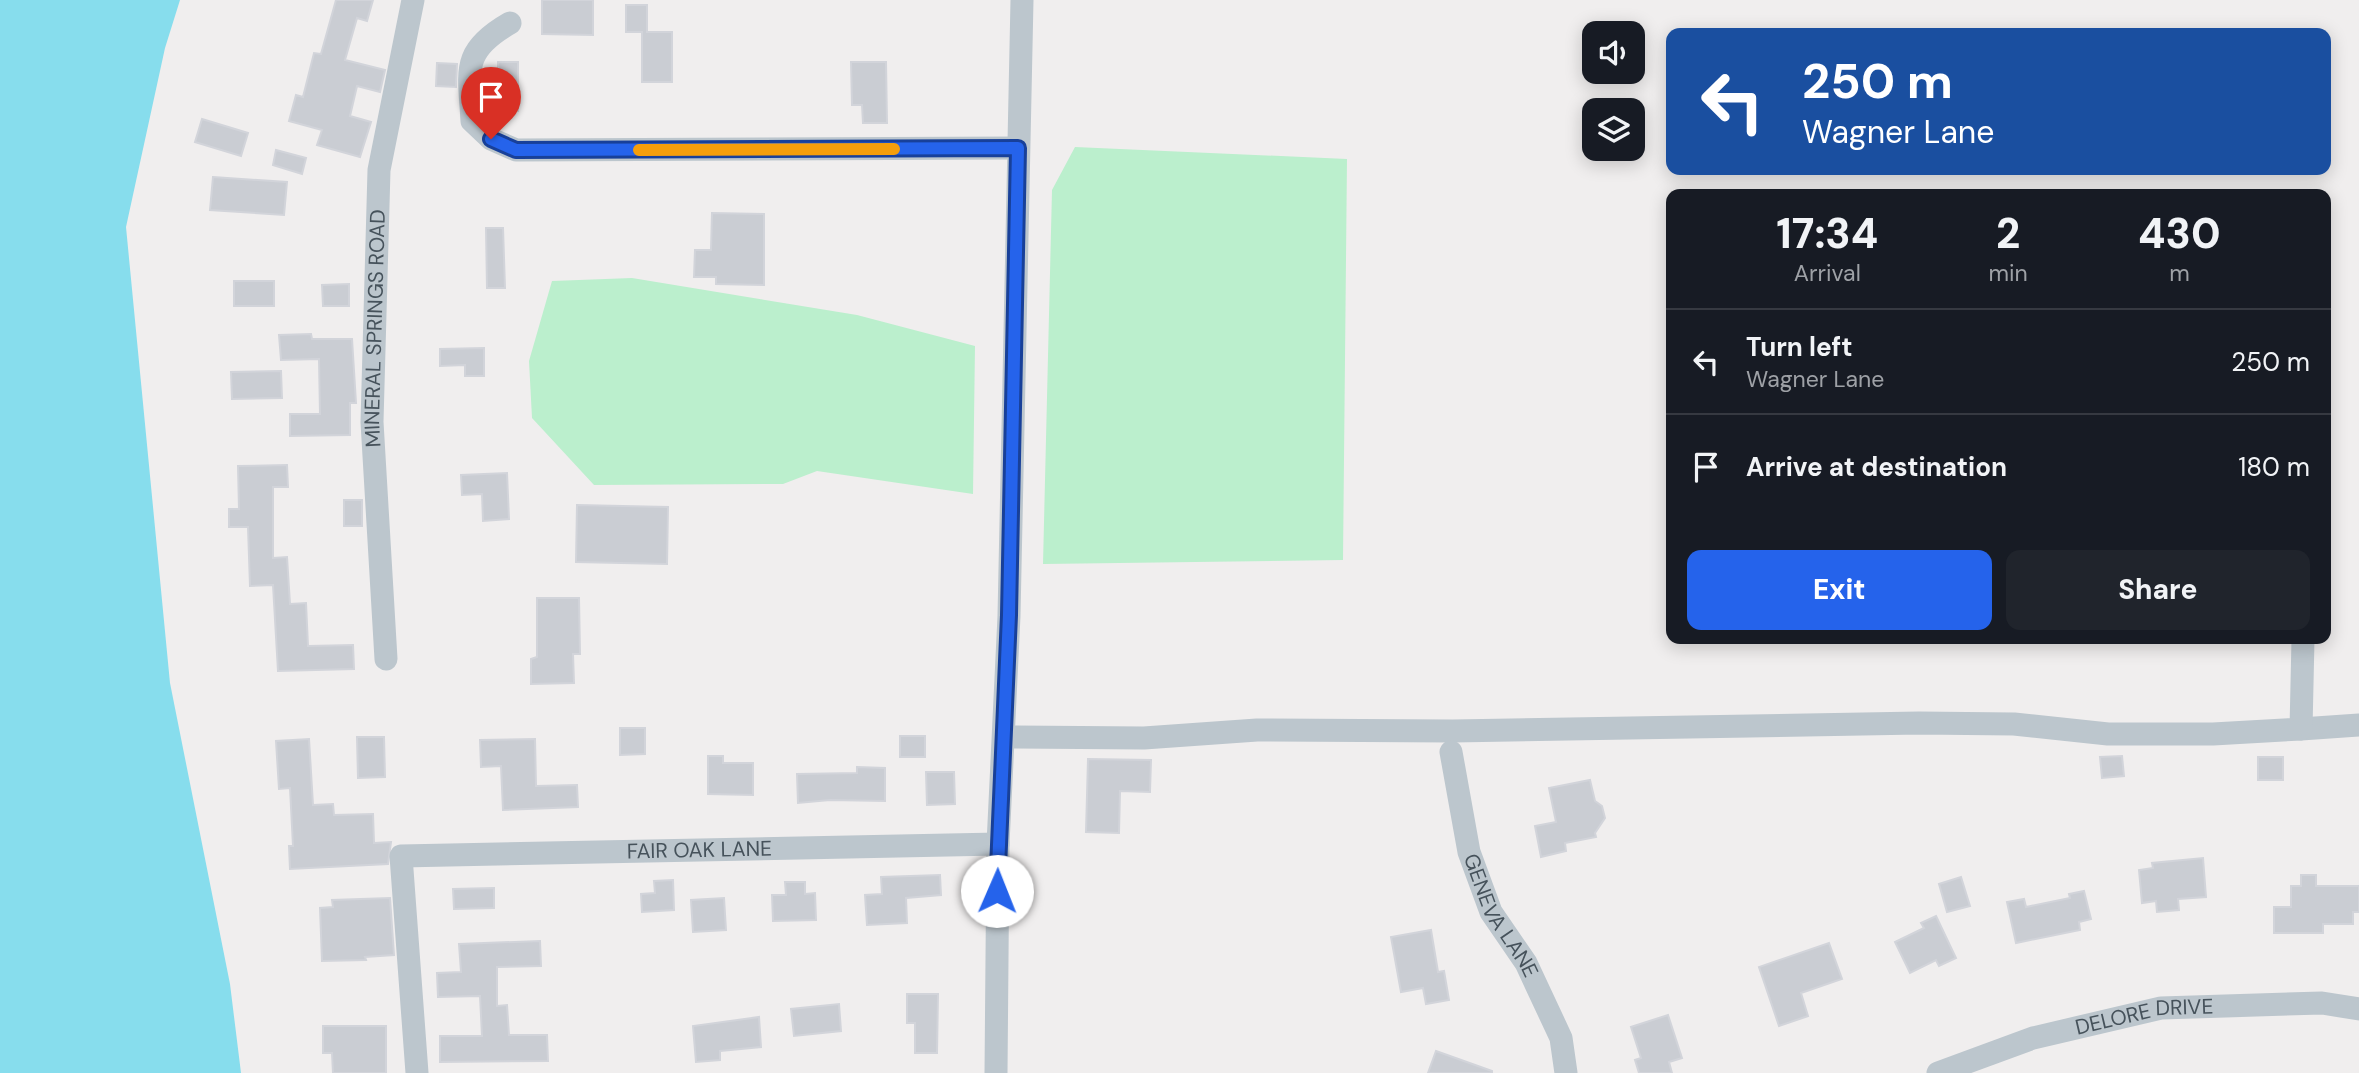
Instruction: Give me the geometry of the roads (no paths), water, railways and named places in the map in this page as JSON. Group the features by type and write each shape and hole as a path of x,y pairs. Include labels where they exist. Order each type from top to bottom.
{"street":[{"name":"MINERAL SPRINGS ROAD","path":"386,659 372,422 379,170 413,0"},
{"path":"996,1073 998,844 1005,737 1022,0"},
{"path":"510,23 492,33 472,54 469,79 472,121 491,139 516,150 1018,148"},
{"path":"2301,729 2303,644"},
{"path":"1005,737 1144,737 1257,730 1453,731 1919,723 2014,724 2108,734 2213,734 2359,725"},
{"name":"GENEVA LANE","path":"1451,752 1469,852 1491,912 1526,963 1561,1038 1566,1073"},
{"name":"FAIR OAK LANE","path":"417,1073 401,856 998,844"},
{"name":"DELORE DRIVE","path":"1938,1073 2033,1038 2161,1008 2322,1003 2359,1009"}],"water":[{"path":"0,0 180,0 165,48 126,227 170,683 230,984 241,1073 0,1073"}]}
